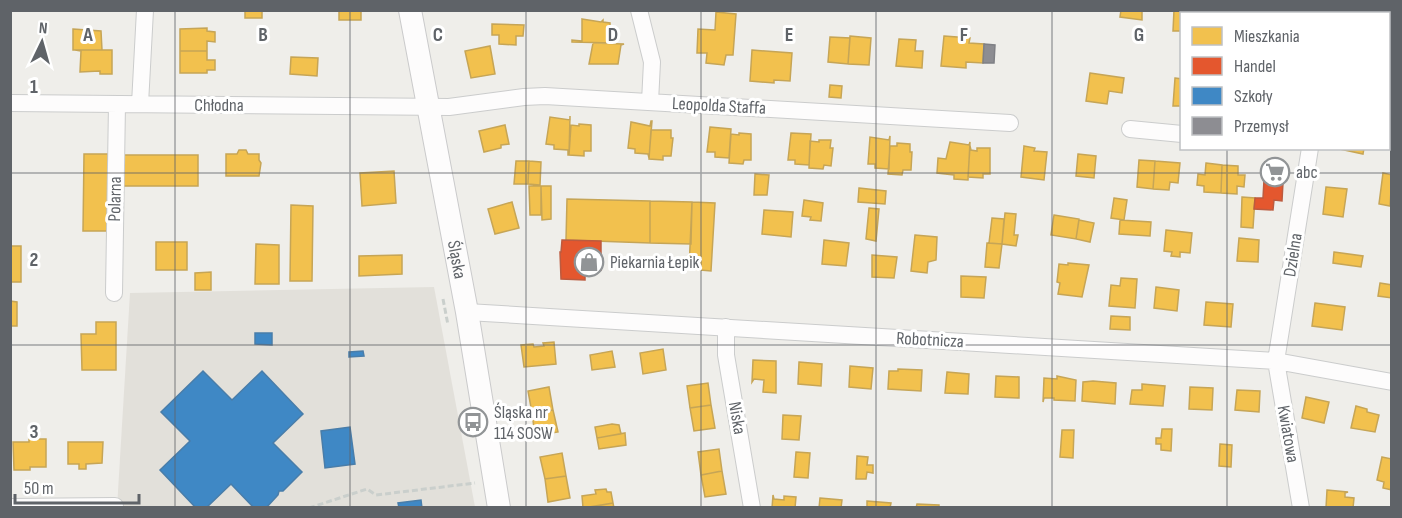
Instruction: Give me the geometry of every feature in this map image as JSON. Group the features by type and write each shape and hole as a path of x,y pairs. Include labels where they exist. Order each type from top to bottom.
{"street":[{"path":"140,104 145,10"},
{"name":"Śląska","path":"410,10 467,312 499,507"},
{"path":"639,10 652,62 650,102"},
{"name":"Leopolda Staffa","path":"428,107 454,107 535,96 1010,123"},
{"name":"Chłodna","path":"10,103 428,107"},
{"name":"Polarna","path":"114,293 117,104"},
{"path":"1130,129 1180,134"},
{"name":"Dzielna","path":"1276,361 1310,150"},
{"name":"Robotnicza","path":"467,312 1276,361 1392,382"},
{"name":"Niska","path":"726,327 726,355 752,507"},
{"name":"Kwiatowa","path":"1276,361 1301,507"},
{"path":"10,507 115,506"}],"path":[{"path":"441,291 448,326"},
{"path":"473,475 476,491"},
{"path":"309,507 367,489 376,495 475,483"}],"shaded area":[{"path":"434,287 475,507 117,508 130,293"}],"building: Mieszkania":[{"path":"245,10 262,10 262,18 245,18"},
{"path":"339,10 361,10 361,20 339,20"},
{"path":"1121,10 1142,10 1142,20 1120,17"},
{"path":"1174,10 1196,10 1196,12 1180,12 1180,31 1173,31"},
{"path":"716,12 736,14 733,55 726,55 724,65 706,63 707,53 697,53 698,29 715,30"},
{"path":"582,19 601,22 603,20 603,22 610,23 610,42 613,43 572,42 572,40 582,41"},
{"path":"492,24 524,25 523,36 516,36 516,45 499,44 499,35 492,35"},
{"path":"207,28 207,31 215,32 215,42 207,41 207,51 180,51 180,29"},
{"path":"73,29 101,31 102,50 73,50"},
{"path":"850,36 871,38 869,65 848,64"},
{"path":"944,36 970,38 969,43 984,44 983,63 966,62 966,68 941,66"},
{"path":"830,37 850,38 848,64 828,62"},
{"path":"899,39 916,40 915,51 923,51 922,68 896,66"},
{"path":"593,43 624,44 621,45 618,64 589,64"},
{"path":"490,46 495,74 471,78 465,51"},
{"path":"75,50 112,50 112,74 100,74 100,71 80,72 81,51"},
{"path":"752,50 792,53 790,81 774,80 774,83 750,81"},
{"path":"180,51 207,51 207,60 215,60 215,70 207,70 207,73 180,73"},
{"path":"291,57 318,58 317,76 290,74"},
{"path":"1090,73 1124,78 1122,93 1109,91 1107,104 1086,101"},
{"path":"1175,78 1180,79 1180,106 1173,106"},
{"path":"830,85 842,86 841,98 829,97"},
{"path":"1390,103 1392,103 1392,130 1390,130"},
{"path":"550,117 570,120 568,155 568,150 554,149 554,145 546,144"},
{"path":"651,121 649,158 648,154 635,153 635,149 628,148 631,122 650,126"},
{"path":"579,124 591,125 591,151 584,151 584,156 569,155 571,125 579,126"},
{"path":"505,125 509,144 484,152 479,131"},
{"path":"710,127 731,129 729,158 715,157 715,152 707,152"},
{"path":"651,130 671,130 671,138 673,138 671,156 663,156 663,160 649,159"},
{"path":"739,133 751,134 751,160 744,160 743,164 729,163 731,134 739,135"},
{"path":"791,133 811,134 809,165 795,164 795,160 788,160"},
{"path":"890,136 889,169 875,168 875,164 868,164 870,137 889,140"},
{"path":"819,140 831,140 830,148 833,148 831,166 824,165 823,169 809,168 810,141 819,142"},
{"path":"950,142 969,145 970,142 968,180 954,179 954,175 937,173 938,158 946,159"},
{"path":"897,143 910,144 910,152 912,152 911,170 903,170 902,175 888,174 890,146 897,146"},
{"path":"970,146 971,150 977,151 977,148 990,148 990,174 983,174 983,178 968,177"},
{"path":"1024,146 1035,148 1034,151 1047,152 1044,180 1021,177"},
{"path":"239,150 246,150 248,154 259,154 261,163 259,176 226,176 226,154 237,154"},
{"path":"1344,150 1364,150 1363,154"},
{"path":"84,154 108,154 107,231 83,231"},
{"path":"1078,154 1096,156 1094,178 1076,176"},
{"path":"123,155 198,155 198,186 123,186"},
{"path":"1139,160 1155,161 1153,189 1137,187"},
{"path":"516,161 529,161 528,184 514,184"},
{"path":"529,161 541,162 540,185 528,184"},
{"path":"1155,161 1180,163 1178,183 1170,182 1169,190 1153,189"},
{"path":"1206,163 1222,165 1221,193 1204,192 1204,186 1197,185 1198,174 1205,175"},
{"path":"1222,165 1238,166 1238,175 1245,175 1244,187 1237,186 1237,194 1221,193"},
{"path":"394,171 396,203 362,206 360,173"},
{"path":"1383,173 1392,175 1390,206 1379,204"},
{"path":"755,174 769,175 767,195 754,195"},
{"path":"529,186 541,186 541,215 530,215"},
{"path":"541,186 551,186 551,219 542,220"},
{"path":"1326,187 1347,189 1343,217 1323,214"},
{"path":"859,188 886,191 885,204 858,202"},
{"path":"1242,197 1255,198 1253,228 1241,227"},
{"path":"1114,198 1127,200 1124,220 1111,218"},
{"path":"567,199 650,201 650,243 566,240"},
{"path":"804,200 823,203 821,221 810,220 811,217 802,216"},
{"path":"650,201 692,202 691,244 650,243"},
{"path":"512,202 519,228 495,234 488,209"},
{"path":"692,202 715,203 711,271 689,269"},
{"path":"291,205 313,206 312,281 290,281"},
{"path":"869,208 879,209 876,241 866,239"},
{"path":"764,210 793,212 791,237 762,234"},
{"path":"1005,213 1016,214 1014,235 1018,235 1016,246 1002,244"},
{"path":"1054,215 1079,219 1076,239 1051,235"},
{"path":"992,218 1004,219 1002,244 989,243"},
{"path":"1079,220 1094,223 1090,242 1076,239"},
{"path":"1120,220 1151,222 1150,236 1119,234"},
{"path":"1166,230 1192,233 1190,253 1180,252 1180,257 1171,256 1172,252 1164,251"},
{"path":"915,235 937,237 936,260 928,262 927,273 911,271"},
{"path":"1239,238 1259,240 1258,262 1237,261"},
{"path":"824,240 849,243 846,266 822,264"},
{"path":"156,242 187,242 187,270 156,270"},
{"path":"987,243 1002,244 999,268 985,267"},
{"path":"256,244 279,245 279,284 255,284"},
{"path":"10,246 21,246 21,282 11,282"},
{"path":"1334,252 1363,256 1361,267 1333,263"},
{"path":"402,255 402,274 359,276 359,256"},
{"path":"872,255 897,257 894,278 872,277"},
{"path":"1068,263 1089,265 1082,297 1058,294 1059,264 1068,265"},
{"path":"211,272 211,290 195,290 195,273"},
{"path":"961,276 986,277 984,298 961,297"},
{"path":"1121,278 1137,279 1135,308 1109,306 1111,285 1120,286"},
{"path":"1380,283 1392,285 1392,298 1378,296"},
{"path":"1156,287 1179,290 1177,311 1154,308"},
{"path":"10,301 17,302 17,326 10,326"},
{"path":"1206,302 1233,304 1231,327 1204,325"},
{"path":"1315,303 1345,307 1342,330 1312,326"},
{"path":"1111,316 1130,317 1130,330 1110,329"},
{"path":"96,322 116,322 116,370 82,370 81,334 96,334"},
{"path":"554,342 556,364 524,367 521,345 533,344 534,347"},
{"path":"663,349 666,370 643,374 640,353"},
{"path":"612,351 615,367 592,370 590,355"},
{"path":"753,360 776,361 776,393 763,392 764,380 754,379 752,382"},
{"path":"799,362 822,364 821,386 798,384"},
{"path":"850,366 873,368 871,389 849,387"},
{"path":"898,369 922,370 921,391 888,389 889,371 898,371"},
{"path":"947,372 969,374 968,394 945,393"},
{"path":"996,376 1019,377 1019,398 995,397"},
{"path":"1057,376 1076,380 1075,401 1044,398 1043,402 1044,378 1057,379"},
{"path":"1083,382 1116,383 1115,404 1082,401"},
{"path":"708,383 711,405 690,408 687,386"},
{"path":"1142,384 1165,386 1163,406 1130,404 1132,390 1142,390"},
{"path":"549,387 553,410 532,413 528,391"},
{"path":"1190,387 1213,388 1212,410 1189,409"},
{"path":"1237,390 1260,391 1259,412 1235,410"},
{"path":"1306,397 1329,402 1324,423 1302,418"},
{"path":"711,405 715,428 694,431 690,408"},
{"path":"1356,406 1379,415 1375,432 1351,428"},
{"path":"553,410 558,432 535,436 532,413"},
{"path":"783,415 801,416 799,440 782,439"},
{"path":"619,425 621,434 597,438 595,427"},
{"path":"1162,429 1172,429 1171,451 1161,450 1161,444 1156,444 1156,438 1161,438"},
{"path":"1062,430 1074,430 1073,458 1060,457"},
{"path":"625,433 626,445 599,449 597,438"},
{"path":"29,439 46,439 46,467 14,470 13,442 29,442"},
{"path":"68,442 103,442 102,463 86,464 86,469 79,469 79,464 68,464"},
{"path":"1220,444 1232,445 1231,467 1219,466"},
{"path":"719,449 722,471 701,475 698,452"},
{"path":"796,452 810,453 808,478 794,477"},
{"path":"562,453 566,476 545,479 540,457"},
{"path":"857,456 868,457 867,465 873,465 873,473 867,472 866,479 856,479"},
{"path":"1382,457 1392,459 1392,490 1383,488 1384,482 1377,480"},
{"path":"722,471 726,494 705,497 701,475"},
{"path":"566,476 570,498 548,502 545,479"},
{"path":"606,489 607,492 611,492 613,503 583,508 582,496 596,494 595,490"},
{"path":"1327,490 1348,492 1345,493 1345,497 1354,498 1353,508 1326,508"},
{"path":"773,495 774,499 784,500 784,496 796,497 795,508 772,508"},
{"path":"820,498 842,500 841,508 819,508"},
{"path":"867,501 891,503 890,508 867,508"},
{"path":"613,503 614,508 586,508"},
{"path":"917,504 939,505 939,508 916,508"}],"building: Handel":[{"path":"1265,162 1284,164 1282,201 1274,200 1273,210 1254,209 1255,198 1263,198"},
{"path":"562,240 601,241 601,270 596,273 585,273 585,280 561,279"}],"building: Szkoły":[{"path":"255,333 272,333 272,345 255,344"},
{"path":"363,351 364,356 349,357 349,352"},
{"path":"203,371 232,400 262,371 303,414 273,443 302,472 283,491 279,491 266,508 254,508 231,484 206,508 196,508 160,470 190,441 161,412"},
{"path":"350,427 355,464 325,468 321,431"},
{"path":"421,500 422,508 399,508 398,503"}],"building: Przemysł":[{"path":"984,44 995,45 994,63 983,63"}],"place":[{"name":"abc","path":"1275,172"},
{"name":"Piekarnia Łepik","path":"589,262"},
{"name":"Śląska nr 114 SOSW","path":"473,422"}]}
